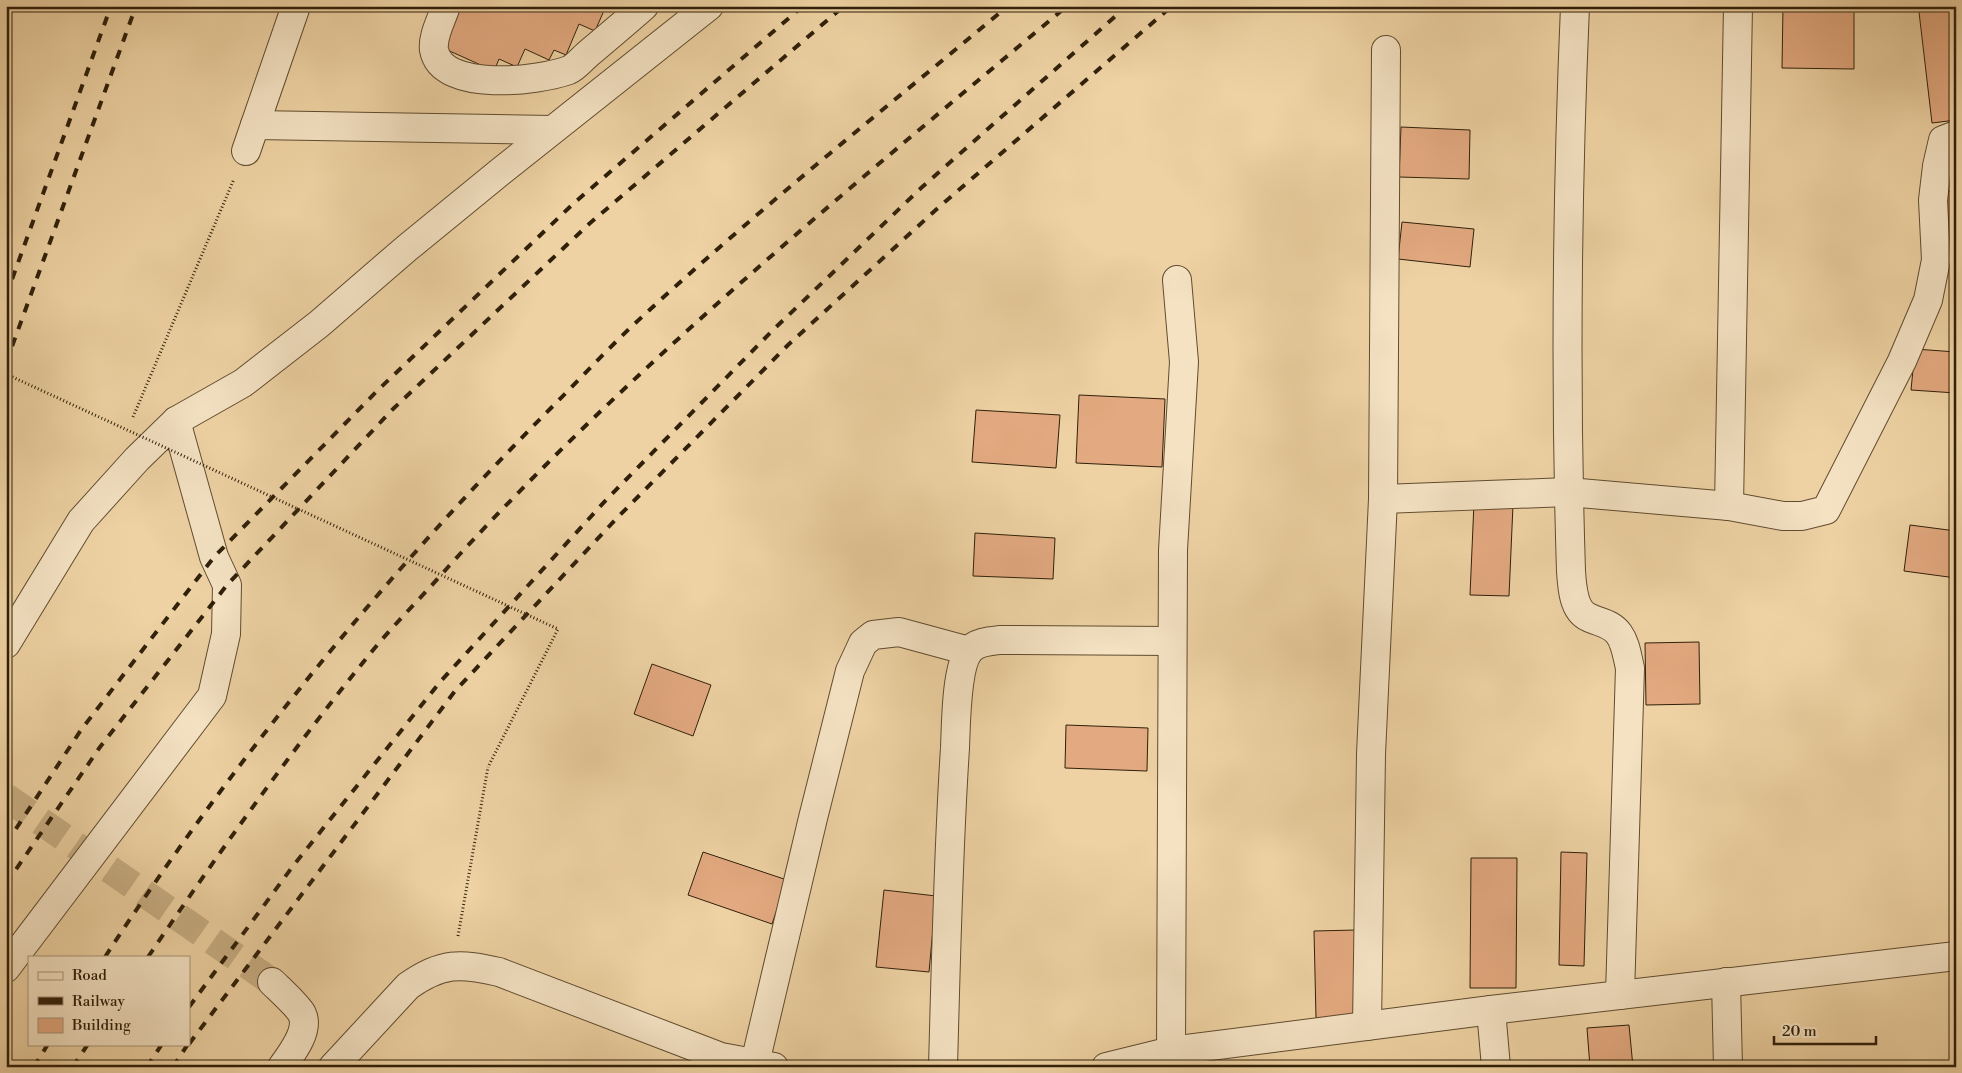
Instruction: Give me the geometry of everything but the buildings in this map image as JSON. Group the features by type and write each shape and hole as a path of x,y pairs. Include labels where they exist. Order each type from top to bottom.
{"street":[{"path":"246,151 296,6"},
{"path":"446,6 435,37 434,48 436,58 444,67 457,74 482,80 500,81 530,78 570,69 644,6"},
{"path":"6,644 80,520 137,459 176,422 243,383 319,324 407,248 709,6"},
{"path":"1575,6 1568,154 1568,492 1572,584 1576,603 1582,613 1610,625 1619,634 1625,646 1630,668 1620,995"},
{"path":"1729,506 1738,6"},
{"path":"1367,1026 1372,754 1383,500 1386,50"},
{"path":"255,125 552,130"},
{"path":"1383,500 1568,492 1729,506 1783,516 1802,516 1826,510 1902,361 1928,300 1936,260 1933,200 1937,166 1944,140 1956,135"},
{"path":"1172,1059 1173,550 1184,362 1177,280"},
{"path":"6,968 212,696 226,634 227,585 214,557 176,422"},
{"path":"333,1067 408,986 436,969 472,965 499,972 721,1057 765,1065 813,818 848,680 863,643 873,634 899,632 969,651"},
{"path":"943,1067 951,806 958,694 964,662 969,651 975,646 1000,640 1172,641"},
{"path":"1106,1067 1172,1059 1367,1026 1956,956"},
{"path":"272,982 302,1014 302,1032 282,1067"},
{"path":"1726,982 1728,1067"},
{"path":"1491,1010 1496,1067"}],"path":[{"path":"127,430 246,151"},
{"path":"6,374 558,629 488,767 453,966"}],"tunnel":[{"path":"6,797 272,982"}],"railway":[{"path":"6,296 111,6"},
{"path":"6,363 136,6"},
{"path":"6,844 81,730 214,557 378,390 574,203 803,6"},
{"path":"6,884 100,747 227,585 393,409 589,224 844,6"},
{"path":"106,956 154,883 259,740 371,603 489,471 620,338 676,286 817,164 1008,6"},
{"path":"149,956 255,804 369,655 388,632 521,490 671,345 827,208 1067,6"},
{"path":"190,1006 293,866 440,682 606,500 773,330 921,188 1127,6"},
{"path":"190,1043 455,691 617,518 788,345 939,207 1172,6"},
{"path":"34,1067 47,1046"},
{"path":"73,1067 87,1046"},
{"path":"147,1067 161,1046"},
{"path":"173,1067 187,1046"}]}
